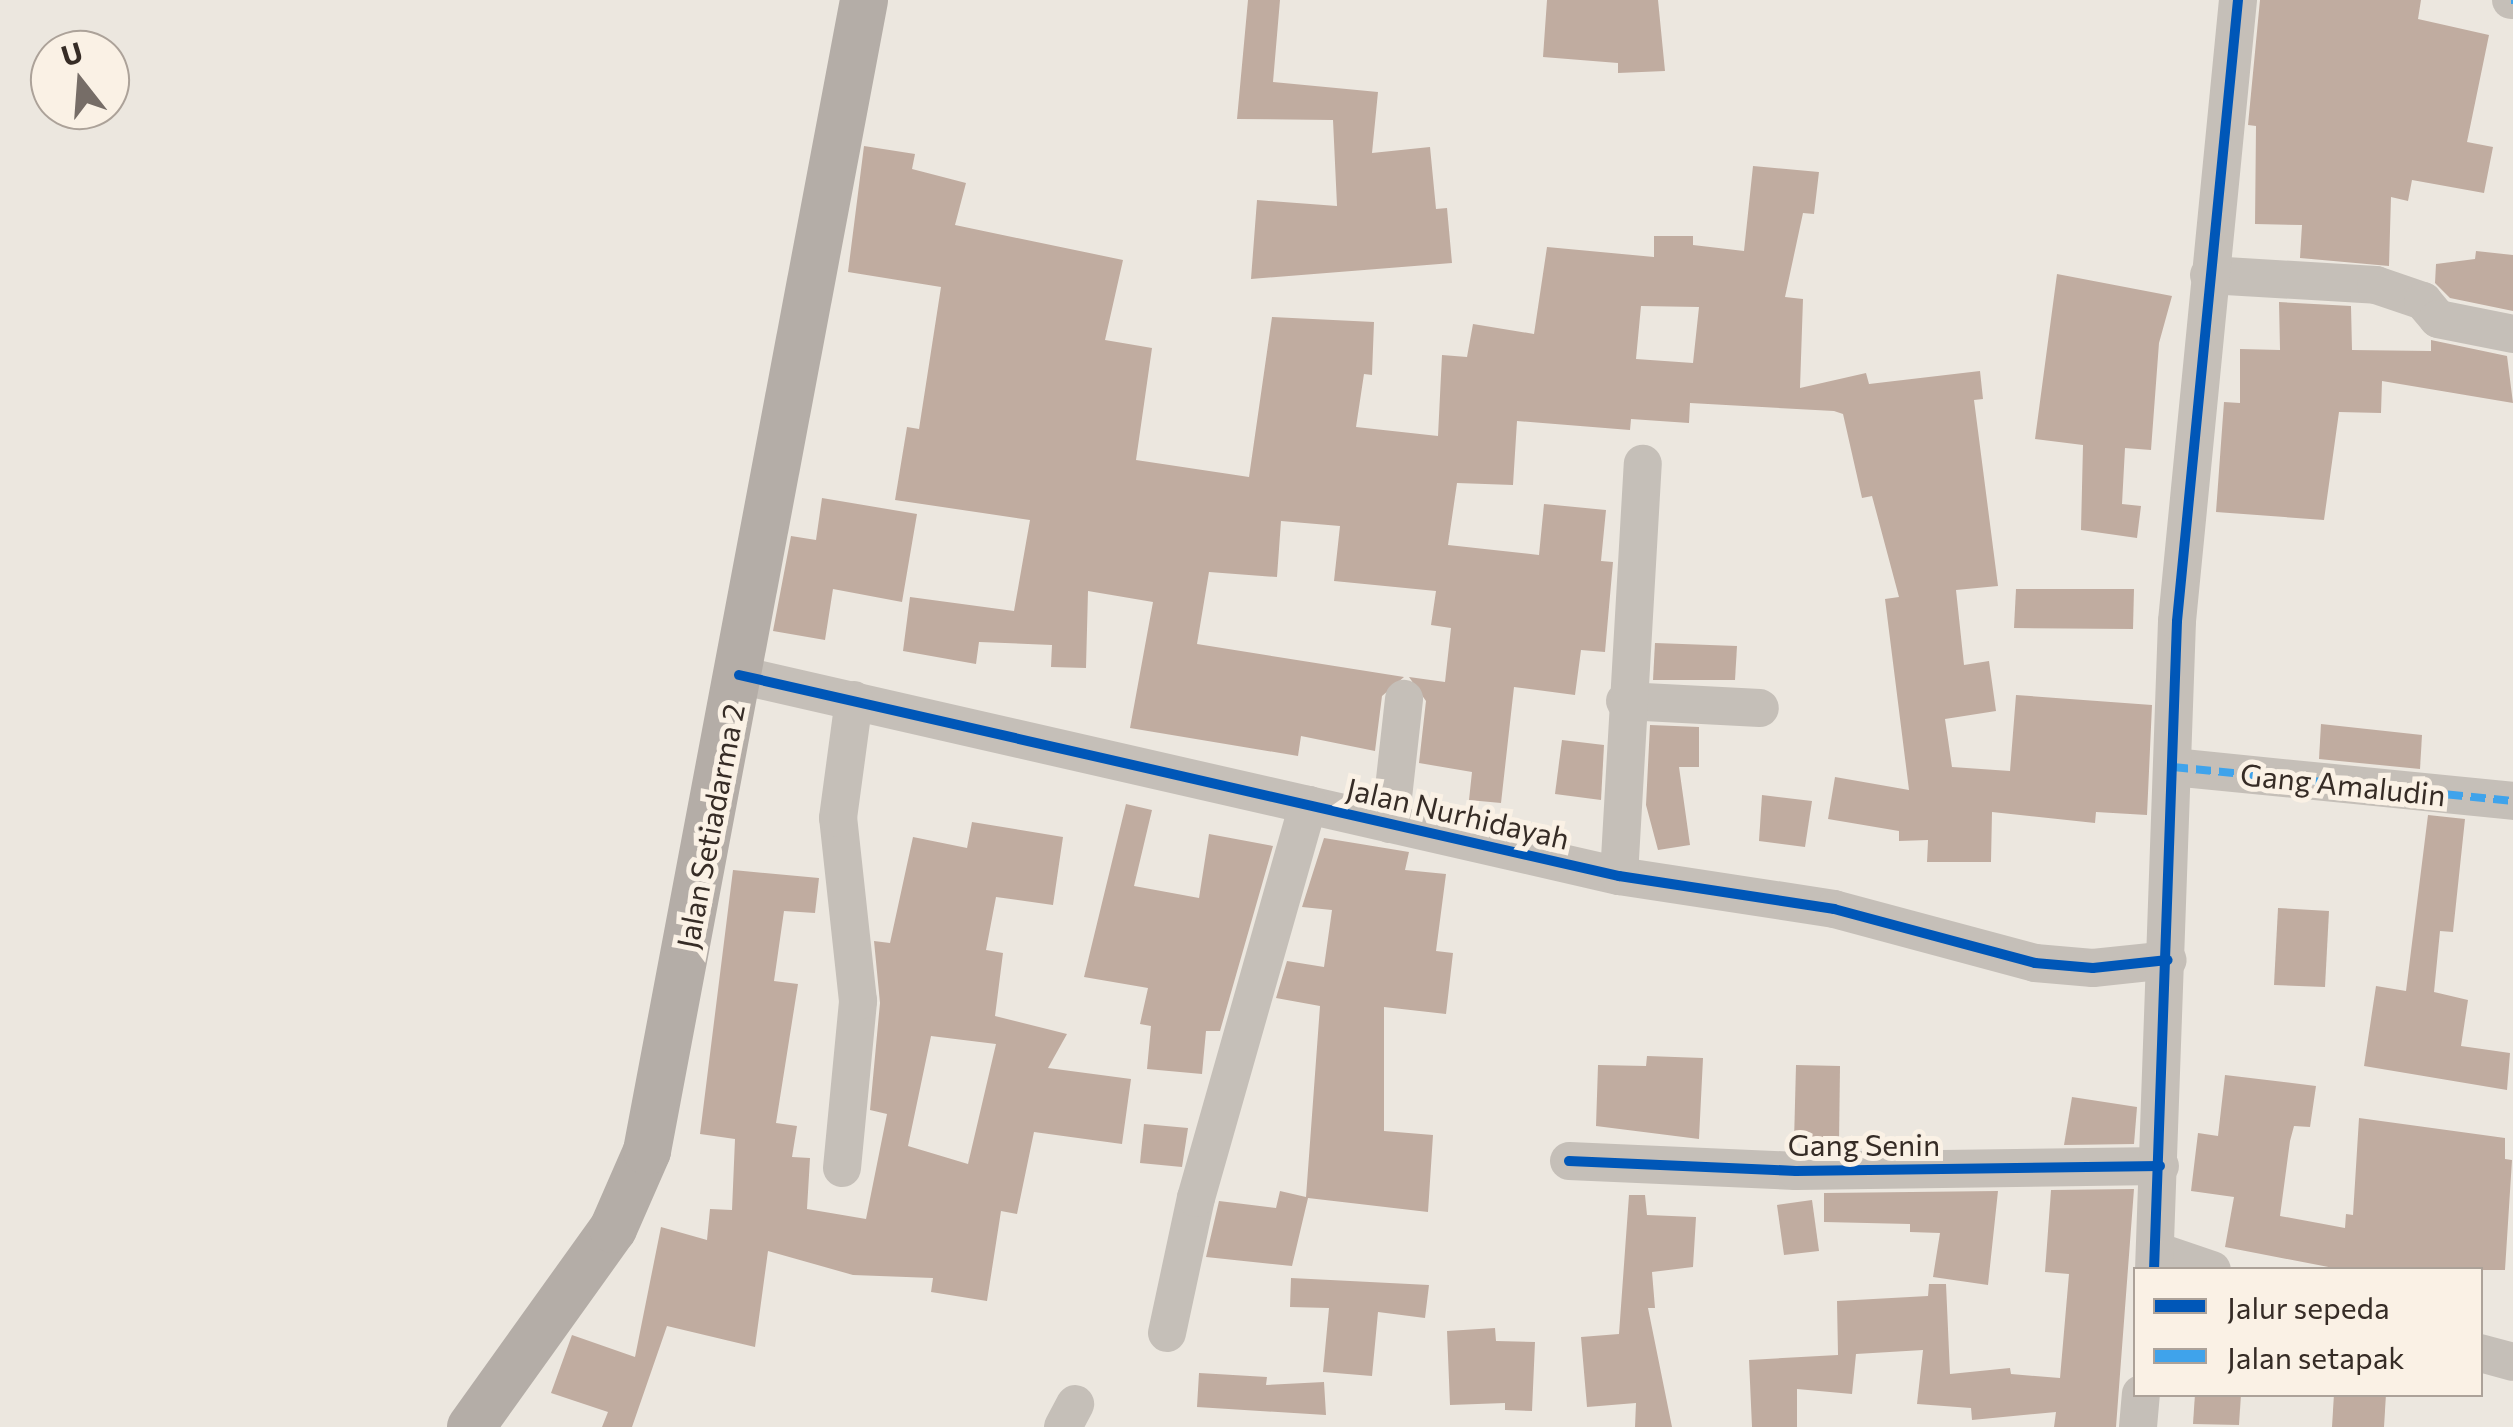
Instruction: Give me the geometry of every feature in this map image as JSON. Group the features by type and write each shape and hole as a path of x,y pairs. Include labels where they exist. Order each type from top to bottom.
{"main road":[{"name":"Jalan Setiadarma 2","path":"471,1427 638,1182 740,675 864,0"}],"street":[{"path":"2195,1267 2155,1260 2177,621 2238,0"},
{"path":"2209,276 2376,284 2423,302 2438,319 2513,334"},
{"path":"1619,876 1624,702 1643,464"},
{"name":"Jalan Nurhidayah","path":"740,675 1619,876 1736,888 2035,963 2093,968 2168,960"},
{"path":"1390,824 1404,699"},
{"path":"842,1168 858,1001 838,818 854,700"},
{"path":"1624,702 1760,708"},
{"name":"Gang Amaludin","path":"2173,767 2513,801"},
{"path":"1167,1334 1196,1198 1308,805"},
{"name":"Gang Senin","path":"1569,1161 1796,1171 2160,1166"},
{"path":"2483,1354 2513,1362"},
{"path":"2138,1427 2141,1397"}],"building":[{"path":"1248,0 1280,0 1273,82 1378,92 1372,153 1430,147 1436,209 1447,208 1452,263 1251,279 1257,200 1337,206 1333,120 1237,119"},
{"path":"1547,0 1658,0 1665,71 1618,73 1618,63 1543,57"},
{"path":"2260,0 2421,0 2418,19 2489,35 2467,142 2493,147 2484,193 2412,180 2408,201 2391,197 2389,266 2300,258 2302,225 2255,224 2256,126 2248,125"},
{"path":"864,146 915,154 912,169 966,183 955,225 1123,260 1105,340 1152,348 1136,460 1249,477 1272,317 1374,322 1372,375 1364,374 1356,427 1438,436 1442,355 1467,357 1473,324 1534,334 1547,247 1654,257 1654,236 1693,236 1693,245 1744,251 1753,166 1819,172 1814,214 1803,213 1785,297 1803,299 1800,388 1866,373 1869,384 1980,371 1983,399 1974,400 1998,586 1956,590 1964,665 1989,661 1996,711 1945,719 1952,767 2010,771 2016,695 2152,705 2147,815 2096,812 2095,823 1992,812 1991,862 1927,862 1928,840 1899,841 1899,831 1828,819 1835,777 1909,790 1885,599 1899,597 1872,496 1862,498 1843,414 1834,411 1690,403 1689,423 1631,419 1630,430 1517,421 1513,485 1457,483 1448,545 1539,555 1544,504 1606,510 1601,561 1613,562 1605,652 1581,650 1575,695 1514,687 1501,803 1469,800 1472,772 1419,763 1426,701 1409,677 1445,682 1451,628 1431,625 1436,591 1334,581 1340,526 1281,521 1277,577 1209,572 1197,644 1404,677 1382,696 1375,751 1301,736 1298,756 1130,728 1153,602 1088,591 1086,668 1051,667 1052,645 979,642 976,664 903,651 910,597 1014,611 1030,520 895,500 907,427 919,429 941,287 848,272","holes":["1641,306 1699,307 1693,363 1636,359"]},
{"path":"2476,251 2513,255 2513,311 2450,298 2435,283 2436,264 2475,259"},
{"path":"2057,274 2172,296 2159,343 2151,450 2125,448 2122,504 2141,506 2137,538 2081,530 2083,445 2035,439"},
{"path":"2279,302 2351,306 2352,350 2431,351 2431,340 2507,356 2513,403 2382,381 2381,413 2339,412 2324,520 2216,512 2224,402 2240,403 2240,349 2280,350"},
{"path":"822,498 917,514 902,602 833,589 825,640 773,631 791,536 816,540"},
{"path":"2016,589 2134,589 2133,629 2014,628"},
{"path":"1655,643 1737,646 1735,680 1653,680"},
{"path":"2321,724 2422,735 2420,769 2319,759"},
{"path":"1650,725 1699,727 1699,767 1679,767 1690,845 1658,850 1646,805"},
{"path":"1562,740 1604,745 1601,800 1555,794"},
{"path":"1762,795 1812,801 1805,847 1759,841"},
{"path":"1126,804 1152,810 1134,886 1199,898 1209,834 1273,846 1220,1031 1206,1031 1202,1074 1147,1069 1151,1026 1140,1024 1148,988 1084,977"},
{"path":"2428,815 2465,819 2453,932 2440,931 2434,992 2468,1000 2461,1046 2510,1053 2507,1090 2364,1066 2376,986 2406,991"},
{"path":"972,822 1063,837 1053,905 996,897 986,950 1003,953 995,1016 1067,1034 1048,1068 1131,1079 1122,1144 1034,1132 1017,1214 1001,1211 987,1301 931,1292 933,1278 853,1275 768,1251 755,1347 667,1326 632,1427 602,1427 608,1412 551,1393 572,1335 635,1357 661,1227 707,1240 710,1209 732,1210 735,1139 700,1134 733,870 819,878 815,913 784,911 774,981 798,984 776,1123 797,1126 792,1157 810,1158 807,1209 866,1219 887,1114 870,1110 880,1003 874,941 890,943 913,837 967,848","holes":["931,1036 996,1044 968,1164 908,1146"]},
{"path":"1324,838 1409,852 1405,870 1446,874 1436,951 1453,953 1446,1014 1384,1007 1384,1131 1433,1135 1428,1212 1308,1198 1292,1266 1206,1257 1219,1201 1276,1208 1280,1191 1306,1197 1320,1006 1276,998 1287,961 1324,967 1332,910 1302,907"},
{"path":"2278,908 2329,911 2325,987 2274,985"},
{"path":"1647,1056 1703,1058 1699,1139 1596,1126 1598,1065 1646,1066"},
{"path":"1796,1065 1840,1066 1839,1143 1794,1142"},
{"path":"2225,1075 2316,1086 2310,1127 2294,1126 2280,1216 2345,1228 2346,1214 2353,1215 2359,1118 2505,1138 2505,1159 2512,1160 2505,1270 2328,1267 2225,1247 2234,1197 2191,1191 2198,1133 2218,1136"},
{"path":"2072,1097 2137,1107 2134,1144 2064,1145"},
{"path":"1144,1124 1188,1128 1182,1167 1140,1163"},
{"path":"2134,1189 2116,1427 2054,1427 2056,1412 1972,1420 1971,1408 1917,1404 1923,1350 1856,1354 1852,1394 1797,1389 1797,1427 1752,1427 1749,1360 1838,1355 1837,1301 1928,1296 1929,1284 1946,1284 1950,1374 2010,1368 2011,1374 2060,1378 2069,1274 2045,1272 2051,1190"},
{"path":"1998,1191 1988,1285 1933,1277 1940,1233 1910,1232 1910,1224 1824,1222 1824,1193"},
{"path":"1629,1195 1645,1195 1647,1215 1696,1217 1693,1267 1652,1272 1655,1308 1648,1308 1672,1427 1635,1427 1636,1403 1587,1407 1581,1337 1619,1334"},
{"path":"1812,1200 1819,1251 1784,1255 1777,1205"},
{"path":"1291,1278 1429,1285 1425,1318 1378,1312 1372,1376 1323,1372 1329,1308 1290,1307"},
{"path":"1495,1328 1496,1341 1535,1342 1532,1411 1505,1410 1505,1403 1450,1405 1447,1331"},
{"path":"1199,1373 1267,1377 1266,1385 1324,1382 1326,1415 1197,1407"},
{"path":"2195,1397 2241,1397 2239,1425 2193,1424"},
{"path":"2334,1397 2386,1397 2384,1427 2332,1427"}],"marked path":[{"path":"2173,767 2513,801"}],"cycle path":[{"path":"2154,1267 2177,621 2238,0"},
{"path":"739,675 1619,876 1834,909 2035,963 2093,968 2168,960"},
{"path":"1569,1161 1796,1171 2160,1166"}]}
